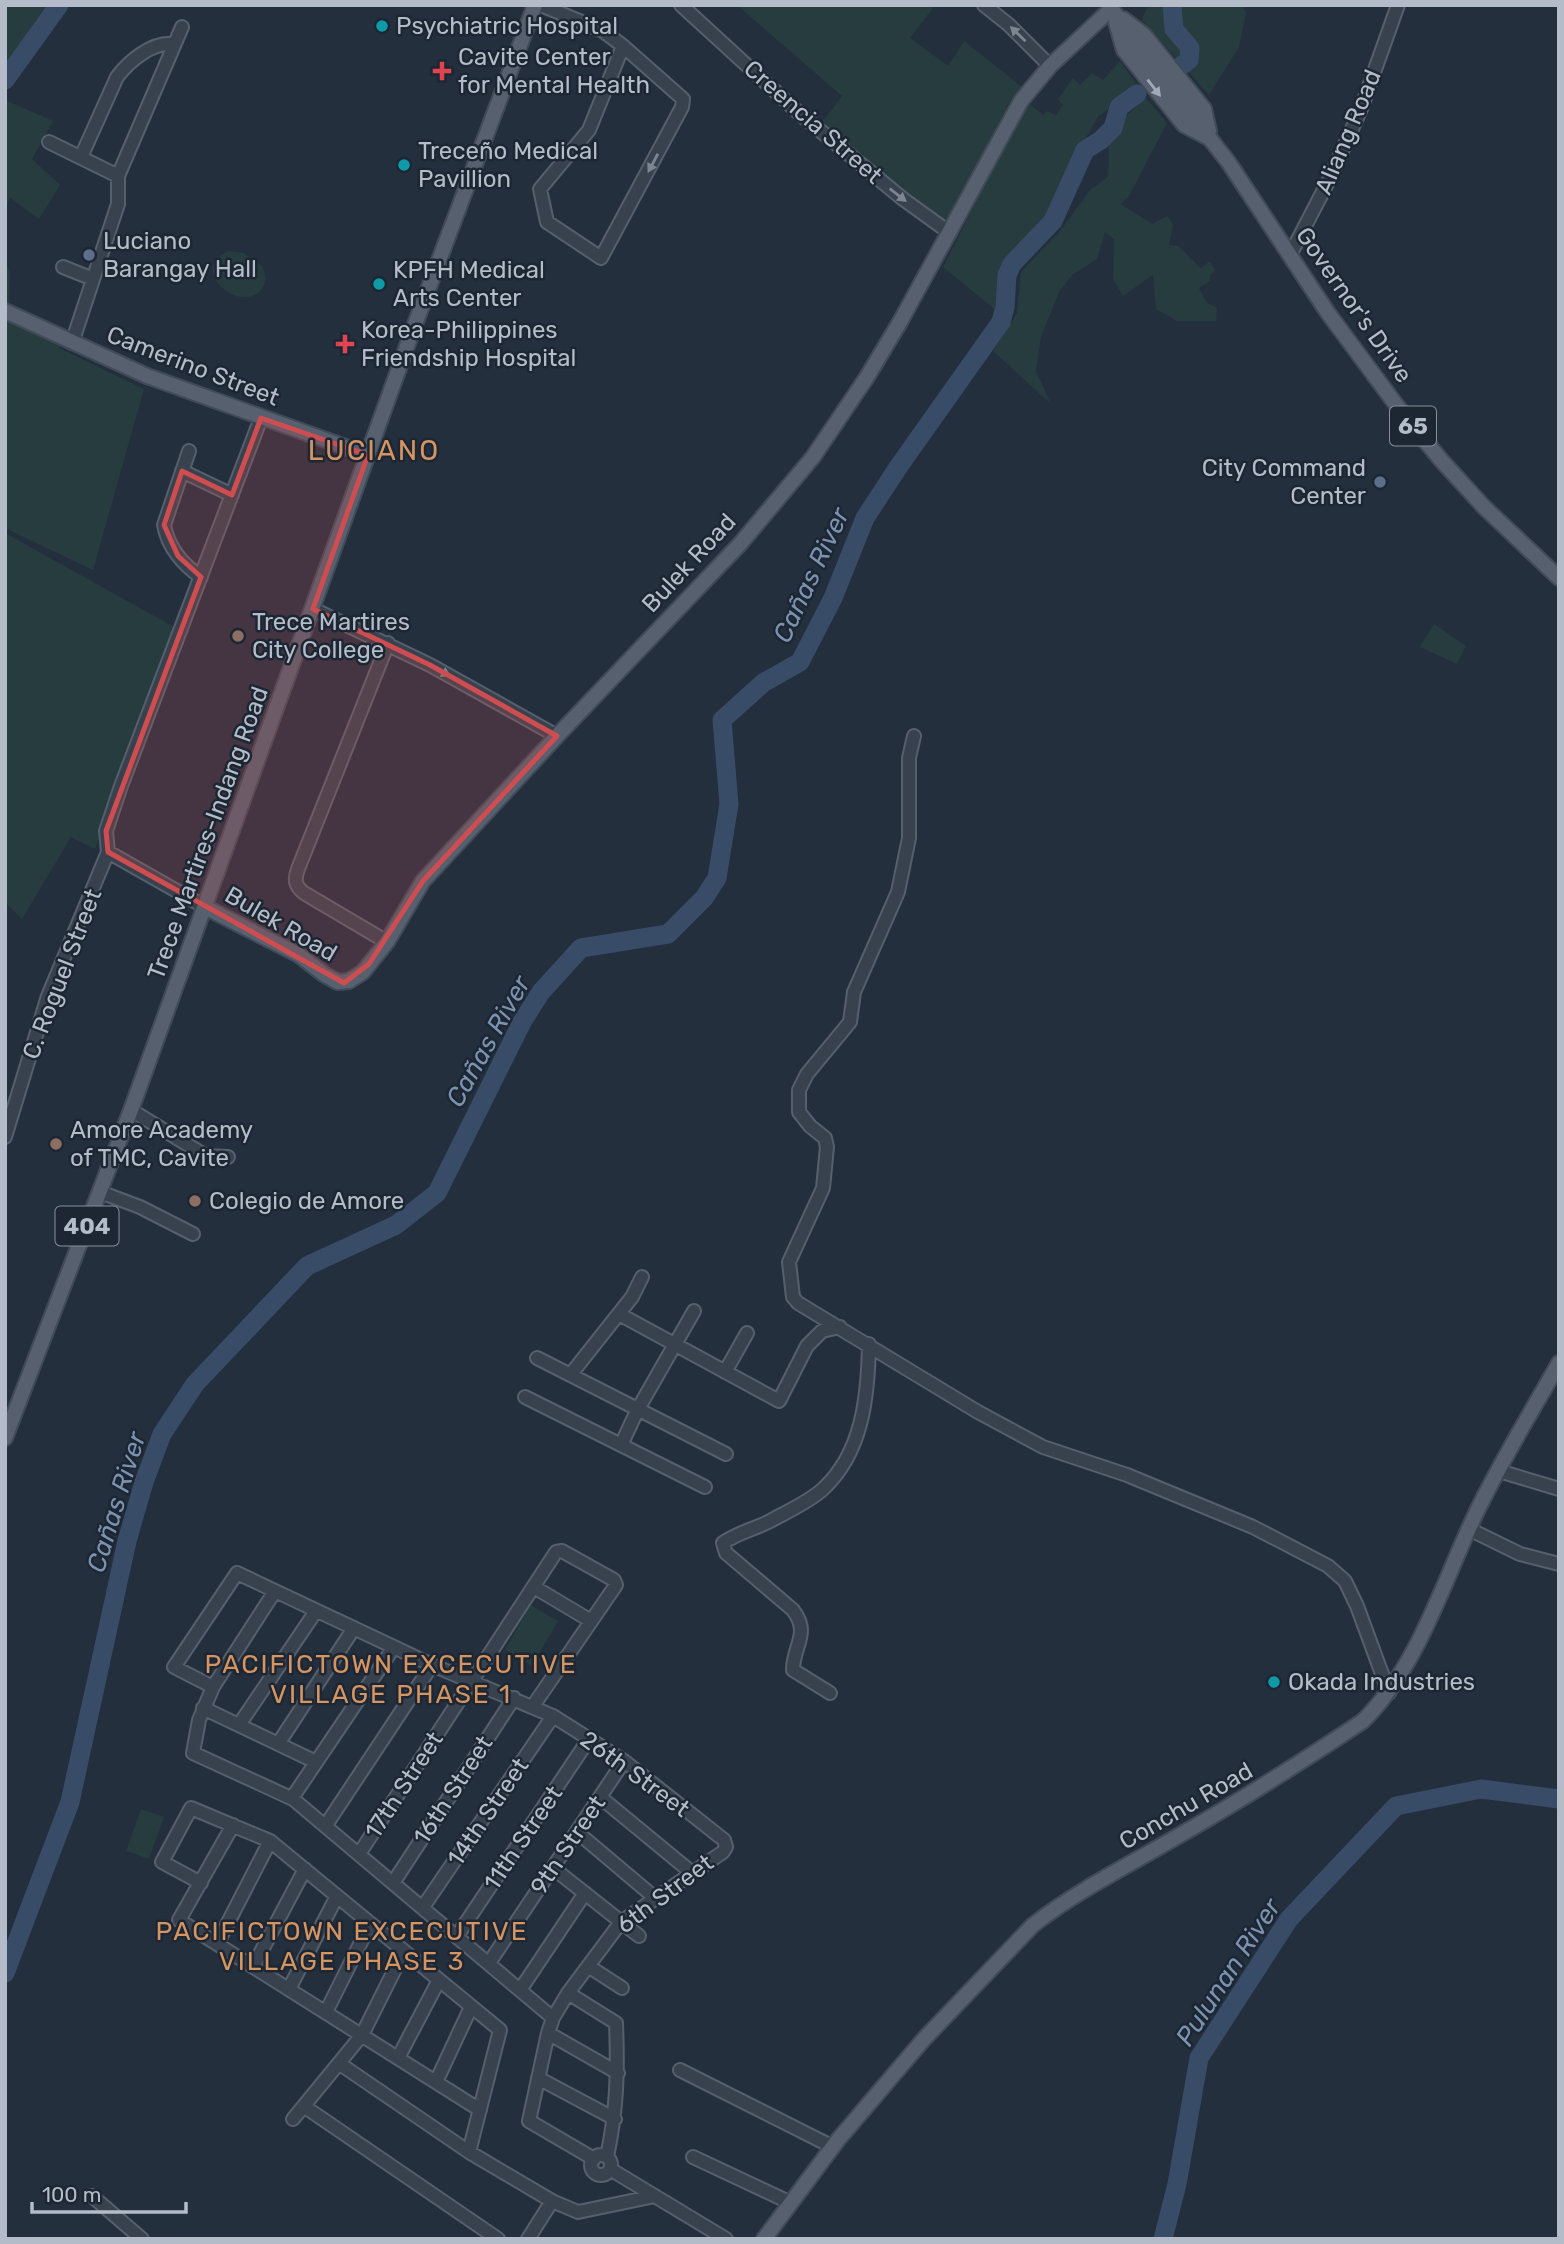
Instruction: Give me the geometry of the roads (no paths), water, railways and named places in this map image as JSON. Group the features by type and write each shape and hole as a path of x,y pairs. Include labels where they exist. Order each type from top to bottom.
{"main road":[{"name":"Trece Martires-Indang Road","path":"5,1438 10,1411 131,1110 368,454 538,5"},
{"name":"Bulek Road","path":"205,907 292,951 338,982 349,981 363,972 387,942 424,881 557,736 740,544 813,457 867,377 950,233 1021,101 1050,66 1110,7"},
{"name":"Governor's Drive","path":"1110,7 1134,42 1212,139 1356,352 1441,460 1484,507 1559,578"},
{"name":"Camerino Street","path":"5,311 147,376 368,454"},
{"name":"Conchu Road","path":"764,2239 833,2147 924,2039 1033,1925 1051,1911 1288,1771 1363,1721 1389,1693 1412,1656 1499,1471 1559,1363"}],"street":[{"path":"538,5 597,28 623,46 681,96 684,102 603,256 598,257 548,224 544,217 540,187 589,130 623,46"},
{"name":"Creencia Street","path":"681,5 800,114 903,199 950,233"},
{"path":"984,5 1009,25 1050,66"},
{"name":"Aliang Road","path":"1290,255 1324,190 1361,109 1398,5"},
{"path":"72,343 118,204 118,176 182,27"},
{"path":"81,157 123,69 163,43 173,44"},
{"path":"48,142 118,176"},
{"path":"62,267 93,279"},
{"name":"C. Roguel Street","path":"5,1136 48,996 108,852 106,831 121,786 261,418"},
{"path":"189,451 164,525 178,556 185,566 201,578"},
{"path":"182,471 232,495"},
{"path":"313,609 388,643 557,736"},
{"path":"387,942 304,893 295,881 388,643"},
{"path":"914,736 909,758 909,838 898,892 854,992 850,1022 807,1074 799,1090 797,1100 803,1119 825,1138 827,1147 823,1188 789,1262 793,1297 798,1303 978,1412 1043,1447 1127,1475 1254,1527 1328,1566 1345,1581 1389,1693"},
{"path":"108,852 205,907"},
{"path":"131,1110 206,1157 228,1157"},
{"path":"100,1192 140,1207 193,1234"},
{"path":"571,1374 632,1297 642,1277"},
{"path":"621,1445 638,1409 694,1311"},
{"path":"619,1314 779,1401 807,1346 822,1331 840,1327"},
{"path":"725,1372 747,1333"},
{"path":"830,1693 793,1670 802,1632 801,1620 793,1610 726,1553 723,1543 816,1495 836,1476 860,1429 864,1414 869,1344"},
{"path":"537,1359 726,1454"},
{"path":"525,1397 705,1488"},
{"path":"1499,1471 1559,1489"},
{"path":"1469,1530 1520,1554 1559,1564"},
{"name":"17th Street","path":"359,1854 556,1552 562,1551 614,1580 616,1586 592,1621"},
{"name":"26th Street","path":"213,1687 174,1667 237,1573 432,1665 553,1716 624,1762 725,1845"},
{"path":"533,1706 592,1621 534,1587"},
{"path":"275,1591 213,1687 203,1708 193,1753 292,1798 553,2018"},
{"path":"239,1725 316,1611"},
{"path":"278,1744 354,1628"},
{"path":"292,1798 394,1647"},
{"path":"326,1825 432,1665"},
{"name":"16th Street","path":"393,1883 514,1698"},
{"path":"203,1708 316,1762"},
{"name":"14th Street","path":"423,1907 553,1716"},
{"name":"11th Street","path":"457,1936 589,1739"},
{"name":"9th Street","path":"489,1963 624,1762"},
{"path":"600,1797 691,1872"},
{"path":"201,1883 162,1862 191,1808 270,1841 500,2030 469,2152"},
{"path":"233,1825 179,1920 480,2110"},
{"path":"576,1832 654,1897"},
{"path":"217,1944 270,1841"},
{"name":"6th Street","path":"604,2162 529,2122 553,2018 568,1993 621,1922 725,1845 738,1842"},
{"path":"553,1868 639,1936"},
{"path":"253,1967 305,1869"},
{"path":"520,1990 585,1893"},
{"path":"289,1989 337,1896"},
{"path":"326,2012 370,1924"},
{"path":"293,2119 362,2035 404,1951"},
{"path":"588,1966 622,1988"},
{"path":"398,2058 439,1980"},
{"path":"568,1993 616,2023 618,2073 615,2119 604,2162 726,2239"},
{"path":"436,2082 471,2007"},
{"path":"548,2033 618,2073"},
{"path":"340,2064 469,2152 552,2201 578,2212 655,2196"},
{"path":"680,2070 833,2147"},
{"path":"538,2078 615,2119"},
{"path":"305,2106 498,2239"},
{"path":"693,2157 791,2203"},
{"path":"92,2196 142,2239"},
{"path":"528,2239 552,2201"}],"waterway":[{"path":"5,80 59,5"},
{"name":"Cañas River","path":"1172,5 1174,29 1190,48 1189,60 1181,66"},
{"name":"Cañas River","path":"5,1973 70,1802 127,1541 144,1482 162,1434 195,1384 307,1266 396,1225 437,1193 522,1022 541,992 581,948 668,934 704,898 717,878 729,804 722,720 763,683 800,662 833,598 865,518 1001,322 1007,275 1012,264 1053,221 1085,150 1113,128 1119,107 1137,94"},
{"name":"Pulunan River","path":"1163,2239 1177,2184 1199,2058 1289,1919 1396,1806 1481,1789 1559,1799"}],"place":[{"name":"Psychiatric Hospital","path":"382,26"},
{"name":"Cavite Center for Mental Health","path":"442,71"},
{"name":"Treceño Medical Pavillion","path":"404,165"},
{"name":"Luciano Barangay Hall","path":"89,255"},
{"name":"KPFH Medical Arts Center","path":"379,284"},
{"name":"Korea-Philippines Friendship Hospital","path":"345,344"},
{"name":"City Command Center","path":"1380,482"},
{"name":"Trece Martires City College","path":"238,636"},
{"name":"Amore Academy of TMC, Cavite","path":"56,1144"},
{"name":"Colegio de Amore","path":"195,1201"},
{"name":"Okada Industries","path":"1274,1682"}],"district":[{"name":"LUCIANO","path":"374,450"},
{"name":"PACIFICTOWN EXCECUTIVE VILLAGE PHASE 1","path":"391,1679"},
{"name":"PACIFICTOWN EXCECUTIVE VILLAGE PHASE 3","path":"342,1946"}]}
